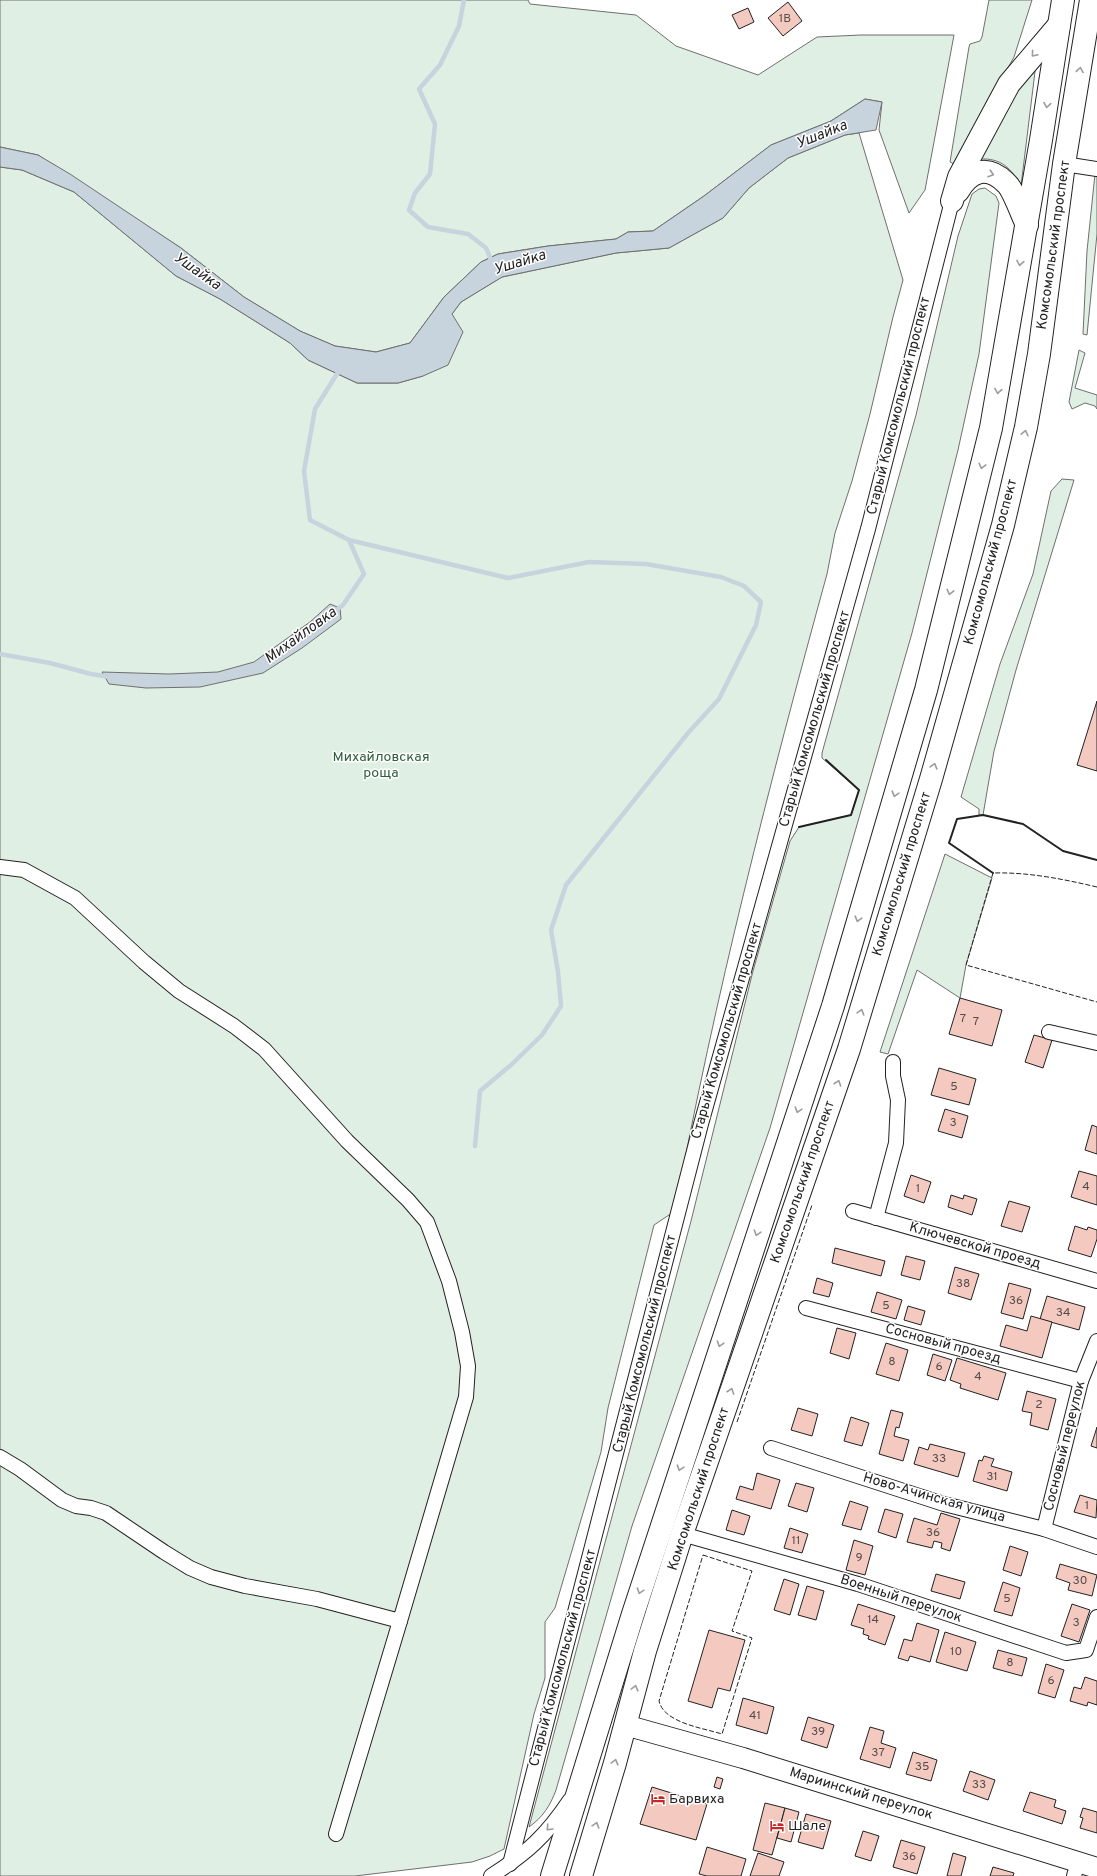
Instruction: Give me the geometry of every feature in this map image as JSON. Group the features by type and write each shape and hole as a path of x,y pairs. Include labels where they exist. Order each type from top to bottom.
{"main road":[{"name":"Комсомольский проспект","path":"552,1876 600,1718 730,1314 833,1006 926,690 991,428 1027,225 1063,0"},
{"name":"Комсомольский проспект","path":"581,1876 615,1763 645,1651 682,1534 849,1049 931,779 1004,525 1026,426 1051,274 1064,164 1091,0"},
{"path":"952,201 959,177 1009,84 1059,25"},
{"path":"952,201 968,177 975,173 985,172 996,175 1007,183 1027,225"},
{"path":"600,1718 624,1725"}],"street":[{"path":"1064,164 1097,169"},
{"name":"Старый Комсомольский проспект","path":"510,1864 701,1124 868,529 952,201"},
{"path":"0,867 24,870 75,898 117,938 179,991 234,1026 260,1046 347,1141 408,1200 427,1222 449,1281 468,1366 466,1397 445,1472 336,1834"},
{"path":"1049,1032 1097,1043"},
{"path":"876,1218 896,1143 898,1100 893,1076 893,1062"},
{"name":"Ключевской проезд","path":"854,1212 1097,1281"},
{"name":"Сосновый проезд","path":"806,1308 1081,1381"},
{"name":"Сосновый переулок","path":"1044,1529 1081,1381 1097,1342"},
{"name":"Ново-Ачинская улица","path":"771,1448 944,1504 1044,1529 1097,1546"},
{"path":"0,1457 20,1469 62,1500 76,1506 106,1513 190,1568 212,1577 245,1586 317,1599 400,1621"},
{"name":"Военный переулок","path":"682,1534 858,1584 1066,1653 1086,1650 1097,1617"},
{"name":"Мариинский переулок","path":"624,1725 743,1758 1076,1869 1097,1868"},
{"name":"Комсомольский проспект","path":"491,1876 530,1849 553,1825 580,1785"}],"green space":[{"path":"0,0 528,0 530,4 636,15 676,46 758,75 817,37 861,35 954,35 925,190 909,213 879,130 882,102 865,99 831,121 771,145 704,196 653,231 628,232 616,239 548,246 498,254 481,262 444,297 410,343 376,352 335,346 300,331 244,297 181,248 38,155 0,147"},
{"path":"989,0 1032,0 1014,57 954,164 950,162 969,47 970,44 980,41 982,37"},
{"path":"1038,47 1021,186 1005,165 994,160 980,159"},
{"name":"Михайловская роща","path":"859,133 903,280 852,481 835,533 827,574 784,732 744,891 707,1050 675,1211 654,1225 608,1408 601,1452 555,1608 545,1622 545,1678 534,1714 504,1849 490,1856 472,1862 355,1876 0,1876 0,167 22,170 74,192 176,276 220,299 290,343 308,360 357,383 398,383 423,376 452,314 461,302 502,277 616,253 669,248 723,218 749,188 788,158 845,135"},
{"path":"1095,174 1097,175 1097,234 1087,335 1083,334 1087,251"},
{"path":"985,188 996,196 999,203 979,354 958,450 912,633 770,1128 632,1526 556,1790 546,1811 529,1827 691,1221 753,971 790,841 799,827 851,815 859,790 822,758 822,753 916,415 958,236 972,194 979,189"},
{"path":"1079,350 1085,353 1075,388 1097,395 1097,409 1095,406 1085,403 1072,409 1069,402"},
{"path":"1062,479 1074,480 1016,670 994,751 983,815 979,815 979,809 961,797 1000,664 1033,574 1051,491"},
{"path":"945,854 992,878 966,965 960,998 917,970 888,1054 880,1052"}],"water":[{"name":"Ушайка","path":"865,99 882,102 876,130 845,135 788,158 749,188 723,218 669,248 616,253 502,277 461,302 452,314 463,332 448,365 423,376 398,383 357,383 308,360 290,343 220,299 176,276 74,192 22,170 0,167 0,147 38,155 70,174 181,248 244,297 300,331 335,346 376,352 410,343 444,297 481,262 498,254 548,246 616,239 628,232 653,231 704,196 771,145 831,121"},
{"path":"330,604 340,608 341,619 302,648 263,673 200,687 146,688 109,684 102,672 169,674 218,672 254,662 310,622"}],"building":[{"path":"788,2 802,21 783,36 768,18"},
{"path":"748,8 754,22 739,29 732,15"},
{"path":"1097,701 1097,771 1077,765"},
{"path":"960,998 1002,1010 992,1046 949,1034"},
{"path":"1034,1035 1052,1040 1043,1068 1025,1062"},
{"path":"939,1068 976,1079 969,1105 931,1095"},
{"path":"945,1109 968,1116 962,1138 938,1131"},
{"path":"1092,1125 1097,1127 1097,1154 1085,1150"},
{"path":"1079,1171 1097,1176 1097,1205 1071,1197"},
{"path":"911,1175 931,1182 924,1203 904,1196"},
{"path":"951,1195 963,1199 964,1195 977,1199 972,1215 948,1207"},
{"path":"1009,1201 1030,1207 1022,1232 1001,1226"},
{"path":"1075,1226 1087,1230 1088,1227 1097,1230 1097,1239 1091,1257 1068,1250"},
{"path":"835,1248 885,1261 881,1276 832,1263"},
{"path":"906,1256 925,1261 920,1280 901,1275"},
{"path":"955,1267 979,1274 971,1300 948,1293"},
{"path":"817,1278 833,1283 829,1297 813,1293"},
{"path":"1009,1283 1031,1289 1023,1319 1001,1313"},
{"path":"877,1292 902,1300 896,1319 871,1312"},
{"path":"1047,1296 1085,1307 1079,1330 1040,1319"},
{"path":"908,1306 925,1311 921,1325 904,1320"},
{"path":"1031,1316 1052,1322 1042,1358 1000,1346 1006,1325 1027,1331"},
{"path":"837,1328 856,1333 849,1359 830,1353"},
{"path":"886,1343 908,1350 899,1381 876,1374"},
{"path":"933,1354 952,1360 945,1381 927,1375"},
{"path":"957,1358 1006,1373 998,1400 960,1388 961,1384 950,1380"},
{"path":"1027,1391 1056,1399 1048,1430 1030,1425 1032,1413 1022,1411"},
{"path":"798,1408 818,1414 812,1436 791,1430"},
{"path":"891,1410 903,1413 899,1428 896,1427 894,1436 909,1440 903,1461 879,1454"},
{"path":"851,1417 869,1423 862,1446 844,1441"},
{"path":"1097,1427 1097,1448 1091,1446"},
{"path":"930,1444 965,1453 958,1477 914,1464 919,1447 928,1450"},
{"path":"984,1456 994,1459 991,1466 1012,1472 1007,1491 973,1481 979,1460 982,1461"},
{"path":"757,1473 780,1480 771,1509 736,1499 740,1486 753,1490"},
{"path":"796,1483 814,1488 807,1512 788,1506"},
{"path":"1080,1495 1097,1500 1096,1518 1074,1512"},
{"path":"850,1501 868,1507 861,1530 842,1525"},
{"path":"885,1509 903,1514 896,1538 878,1532"},
{"path":"732,1510 750,1516 744,1535 726,1530"},
{"path":"941,1513 960,1519 950,1551 941,1548 942,1543 934,1541 932,1548 907,1542 914,1518 937,1525"},
{"path":"790,1528 808,1534 802,1553 784,1548"},
{"path":"854,1540 873,1546 865,1575 846,1570"},
{"path":"1010,1546 1028,1552 1021,1576 1003,1570"},
{"path":"1060,1564 1097,1575 1092,1596 1068,1590 1070,1583 1056,1578"},
{"path":"936,1574 965,1582 960,1599 931,1591"},
{"path":"784,1579 799,1584 790,1615 774,1610"},
{"path":"1003,1582 1020,1588 1012,1616 994,1611"},
{"path":"807,1586 824,1591 816,1620 798,1615"},
{"path":"858,1604 895,1616 885,1645 868,1639 869,1636 863,1634 864,1629 851,1625"},
{"path":"1072,1604 1090,1610 1079,1642 1061,1636"},
{"path":"917,1623 939,1630 930,1662 910,1656 908,1661 898,1658 904,1639 912,1641"},
{"path":"709,1630 745,1640 730,1691 718,1688 712,1708 688,1701"},
{"path":"945,1632 976,1642 967,1671 936,1662"},
{"path":"998,1650 1027,1658 1022,1676 993,1668"},
{"path":"1046,1664 1064,1670 1055,1698 1038,1693"},
{"path":"1085,1677 1097,1681 1097,1705 1088,1702 1087,1706 1070,1701 1074,1687 1081,1689"},
{"path":"743,1698 774,1707 767,1734 736,1725"},
{"path":"808,1717 834,1725 827,1748 801,1740"},
{"path":"870,1727 884,1731 881,1743 896,1748 890,1768 860,1759"},
{"path":"913,1752 937,1760 931,1781 906,1774"},
{"path":"970,1771 995,1780 988,1800 963,1791"},
{"path":"717,1777 723,1779 720,1789 714,1787"},
{"name":"Барвиха","path":"652,1787 707,1804 696,1840 640,1824"},
{"path":"1030,1792 1056,1800 1054,1807 1066,1811 1062,1824 1023,1811"},
{"path":"765,1803 785,1808 772,1855 753,1850"},
{"path":"785,1808 799,1812 791,1842 777,1838"},
{"path":"1083,1808 1097,1812 1097,1833 1080,1828 1083,1818 1080,1817"},
{"path":"806,1814 831,1821 823,1849 798,1842"},
{"path":"863,1831 879,1836 871,1861 855,1856"},
{"path":"901,1840 925,1847 917,1874 893,1867"},
{"path":"707,1847 746,1859 741,1876 707,1876 699,1874"},
{"path":"758,1853 784,1862 779,1876 750,1876"},
{"path":"953,1853 966,1857 961,1876 947,1876"},
{"path":"993,1867 1014,1873 1013,1876 990,1876"}],"waterway":[{"name":"Ушайка","path":"464,0 459,26 440,65 419,89 435,124 430,174 415,193 409,210 428,227 468,234 486,248 492,262"},
{"name":"Михайловка","path":"336,610 343,605 364,574 349,540 310,520 304,471 315,409 340,369"},
{"path":"349,540 508,578 589,562 646,564 721,577 744,586 761,602 756,625 719,699 688,733 566,885 551,930 558,972 561,1006 542,1035 511,1065 480,1091 475,1146"},
{"name":"Михайловка","path":"0,654 50,663 91,674 110,677"}],"fence":[{"path":"1097,887 1045,877 993,873 966,965 1097,1002"},
{"path":"737,1422 812,1205"},
{"path":"703,1555 752,1571 732,1631 752,1638 722,1734 685,1724 676,1720 668,1715 662,1708 659,1701 703,1555"}],"wall":[{"path":"799,827 851,815 859,790 826,760"},
{"path":"993,873 949,843 957,819 983,815 1023,824 1063,851 1097,860"}],"place":[{"name":"Барвиха","path":"658,1799"},
{"name":"Шале","path":"777,1826"}]}
